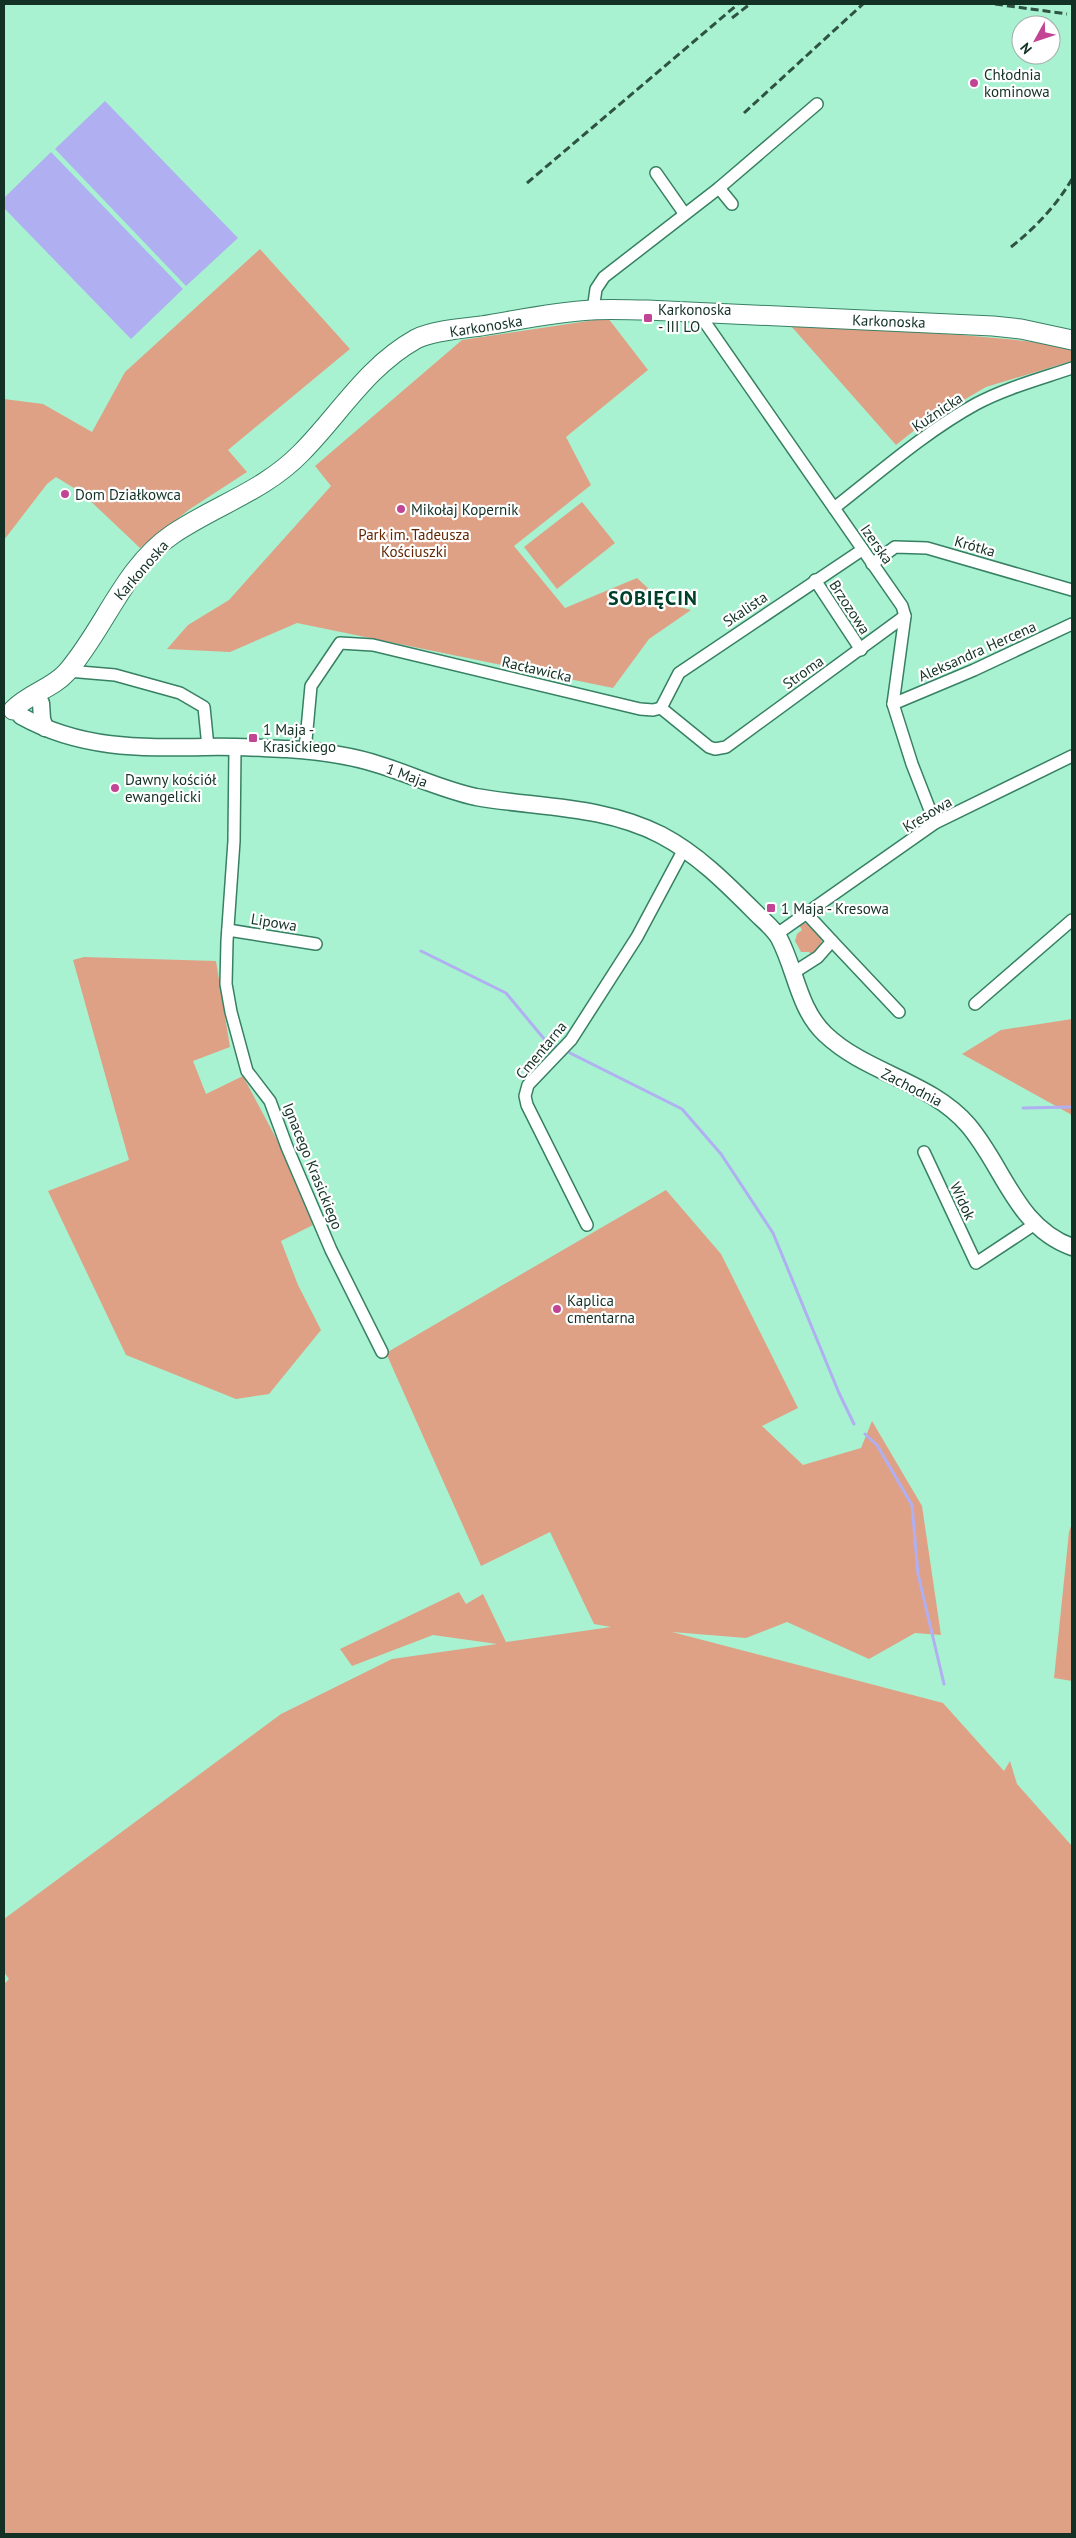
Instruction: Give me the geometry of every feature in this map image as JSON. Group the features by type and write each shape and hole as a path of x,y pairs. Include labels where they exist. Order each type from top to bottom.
{"main road":[{"name":"Karkonoska","path":"13,710 32,696 43,697 68,671 117,595 153,551 173,534 258,488 280,472 301,453 351,393 383,361 417,338 461,328 594,310 700,312 993,326 1021,329 1072,340"}],"street":[{"path":"594,310 596,289 604,277 684,213 719,188 817,104"},
{"path":"656,173 684,213"},
{"path":"719,188 732,204"},
{"name":"Izerska","path":"700,312 702,318 755,397 902,606 906,616"},
{"name":"Kuźnicka","path":"834,508 925,438 974,405 996,395 1072,368"},
{"name":"Krótka","path":"872,564 895,547 926,548 1072,590"},
{"name":"Skalista","path":"660,708 679,673 862,550"},
{"name":"Brzozowa","path":"815,580 861,650"},
{"path":"906,616 893,704 912,764 935,824"},
{"name":"Stroma","path":"660,708 709,747 715,749 726,747 906,616"},
{"name":"Aleksandra Hercena","path":"893,704 974,670 1072,624"},
{"name":"Racławicka","path":"305,751 311,686 323,665 340,642 372,644 640,708 653,710 660,708"},
{"path":"68,671 115,676 180,692 204,707 208,746"},
{"path":"43,697 42,720 45,728"},
{"name":"1 Maja","path":"13,710 61,735 95,743 133,746 208,746 334,754 370,762 475,796 550,805 606,815 651,830 684,849 713,870 777,934"},
{"name":"Ignacego Krasickiego","path":"235,748 235,827 226,984 230,1012 248,1071 270,1101 287,1147 331,1250 382,1352"},
{"name":"Kresowa","path":"777,934 935,824 1072,756"},
{"name":"Cmentarna","path":"587,1225 527,1105 525,1096 528,1085 571,1040 637,937 684,849"},
{"path":"806,914 899,1012"},
{"path":"975,1004 1072,920"},
{"name":"Lipowa","path":"228,930 316,944"},
{"name":"Zachodnia","path":"777,934 808,1012 821,1030 835,1044 873,1067 943,1102 958,1114 980,1141 1035,1224 1052,1239 1072,1247"},
{"path":"793,973 818,957 832,941"},
{"name":"Widok","path":"924,1152 976,1263 1035,1224"}],"green space":[{"path":"260,249 350,349 228,450 247,472 190,509 140,548 82,493 56,477 47,484 4,540 4,399 43,404 92,432 125,372"},
{"name":"Park im. Tadeusza Kościuszki","path":"608,318 648,370 566,437 591,485 514,546 565,608 637,578 664,603 691,610 649,639 613,688 297,623 230,652 167,649 188,625 229,600 331,486 315,466 462,340"},
{"path":"791,326 932,333 1037,342 1072,347 1072,361 986,387 921,425 896,445"},
{"path":"582,502 615,543 557,589 524,547"},
{"path":"804,923 811,925 822,937 821,948 813,957 809,952 801,952 795,941 797,934 802,930 799,925"},
{"path":"84,957 216,961 230,1047 193,1061 206,1094 243,1076 277,1140 313,1225 281,1241 298,1285 321,1330 269,1394 236,1399 126,1355 48,1191 129,1160 73,960"},
{"path":"1072,1019 1072,1115 962,1054 1001,1030"},
{"path":"666,1190 721,1254 798,1408 762,1426 803,1465 861,1448 872,1421 922,1506 941,1635 915,1633 869,1659 787,1622 746,1638 672,1632 943,1703 1004,1771 1010,1761 1017,1784 1072,1846 1072,2534 4,2534 4,1984 9,1979 4,1972 4,1919 281,1714 392,1659 497,1644 433,1635 352,1666 340,1649 459,1592 466,1604 483,1594 506,1642 611,1627 594,1624 550,1532 481,1566 386,1353"},
{"path":"1072,1523 1072,1681 1054,1678 1069,1532"}],"water":[{"path":"105,101 238,238 186,286 55,149"},
{"path":"51,152 183,289 131,339 4,208 4,198"}],"waterway":[{"path":"421,951 506,993 545,1040 555,1046"},
{"path":"570,1053 682,1109 721,1154 773,1233 839,1393 854,1424"},
{"path":"1023,1108 1072,1107"},
{"path":"865,1434 877,1445 912,1505 918,1574 944,1684"}],"railway":[{"path":"527,183 738,4"},
{"path":"732,18 750,4"},
{"path":"744,113 863,4"},
{"path":"995,4 1067,14"},
{"path":"1011,247 1045,216 1072,179"}],"place":[{"name":"Chłodnia kominowa","path":"974,83"},
{"name":"Karkonoska - III LO","path":"648,318"},
{"name":"Dom Działkowca","path":"65,494"},
{"name":"Mikołaj Kopernik","path":"401,509"},
{"name":"1 Maja - Krasickiego","path":"253,738"},
{"name":"Dawny kościół ewangelicki","path":"115,788"},
{"name":"1 Maja - Kresowa","path":"771,908"},
{"name":"Kaplica cmentarna","path":"557,1309"}],"district":[{"name":"SOBIĘCIN","path":"653,598"}]}
